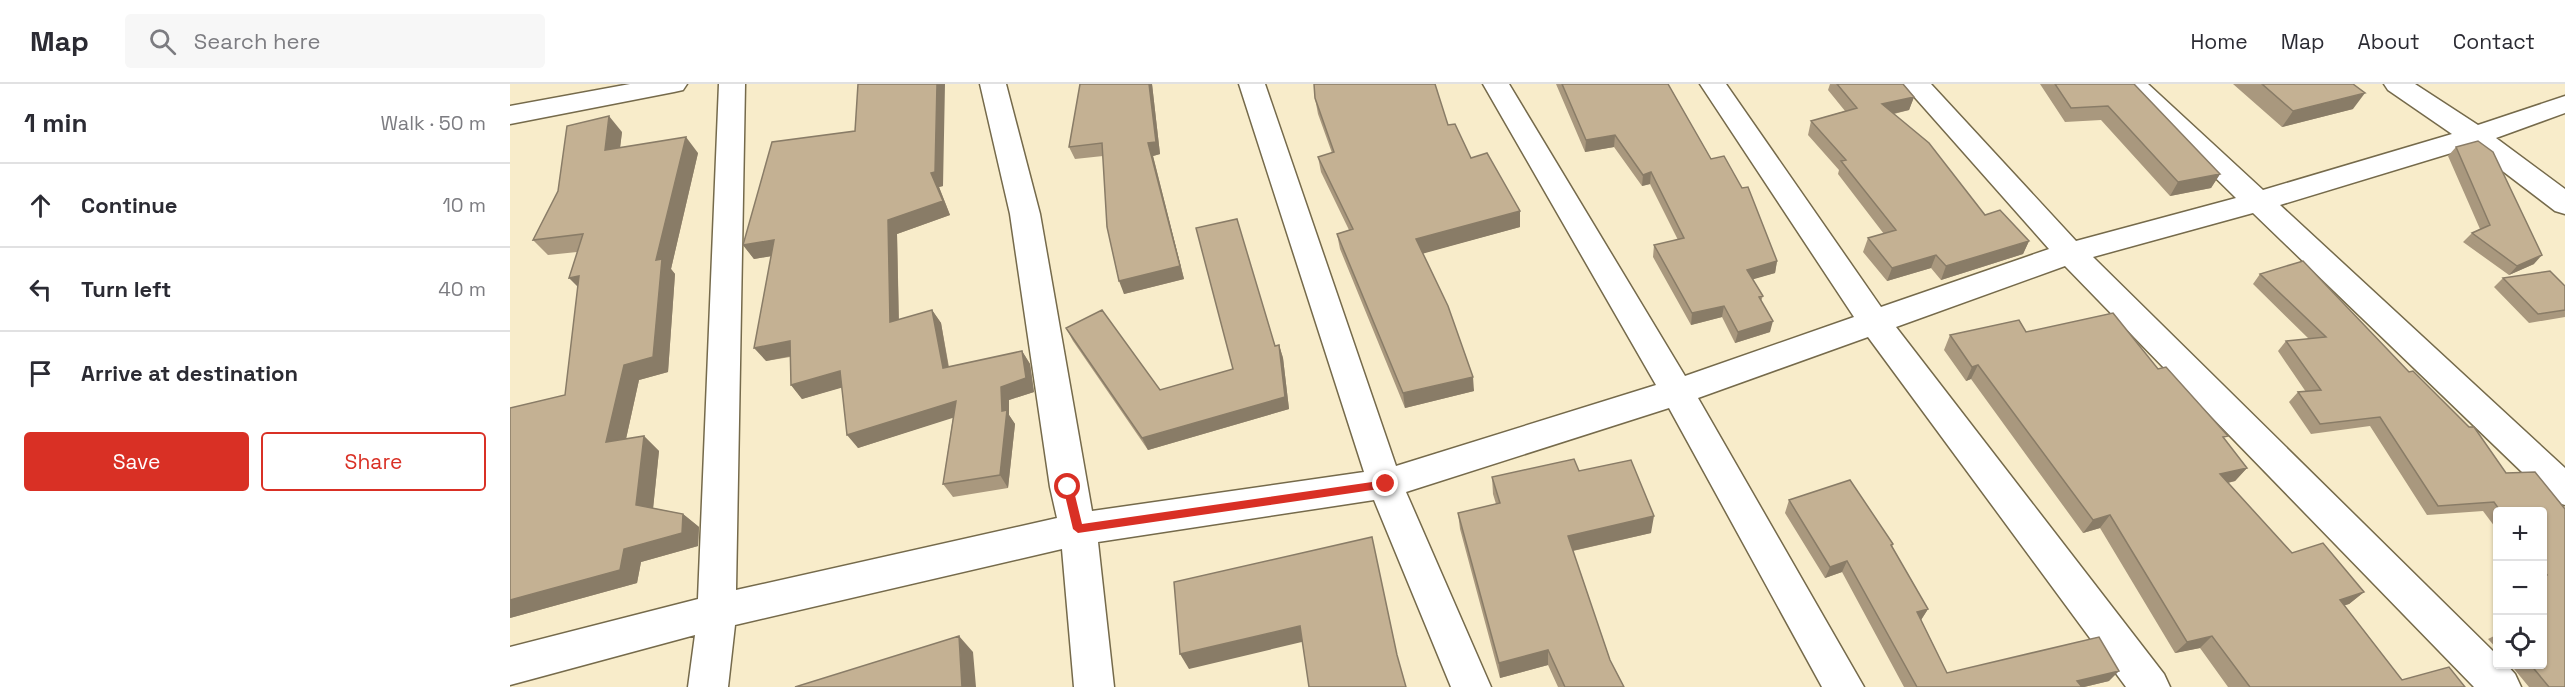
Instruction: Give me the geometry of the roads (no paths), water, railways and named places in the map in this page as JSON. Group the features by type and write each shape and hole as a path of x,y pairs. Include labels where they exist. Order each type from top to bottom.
{"street":[{"path":"510,115 674,84"},
{"path":"708,687 717,612 732,84"},
{"path":"993,84 1025,214 1068,487 1078,529 1094,687"},
{"path":"1252,84 1386,484 1471,687"},
{"path":"1496,84 1677,392 1844,687"},
{"path":"1713,84 1875,323 2150,687"},
{"path":"1916,84 2070,253 2501,687"},
{"path":"2133,84 2565,490"},
{"path":"2397,84 2475,136 2565,204"},
{"path":"510,666 717,612 1078,529 1386,484 1677,392 2070,253 2257,202 2475,136 2565,104"}]}
